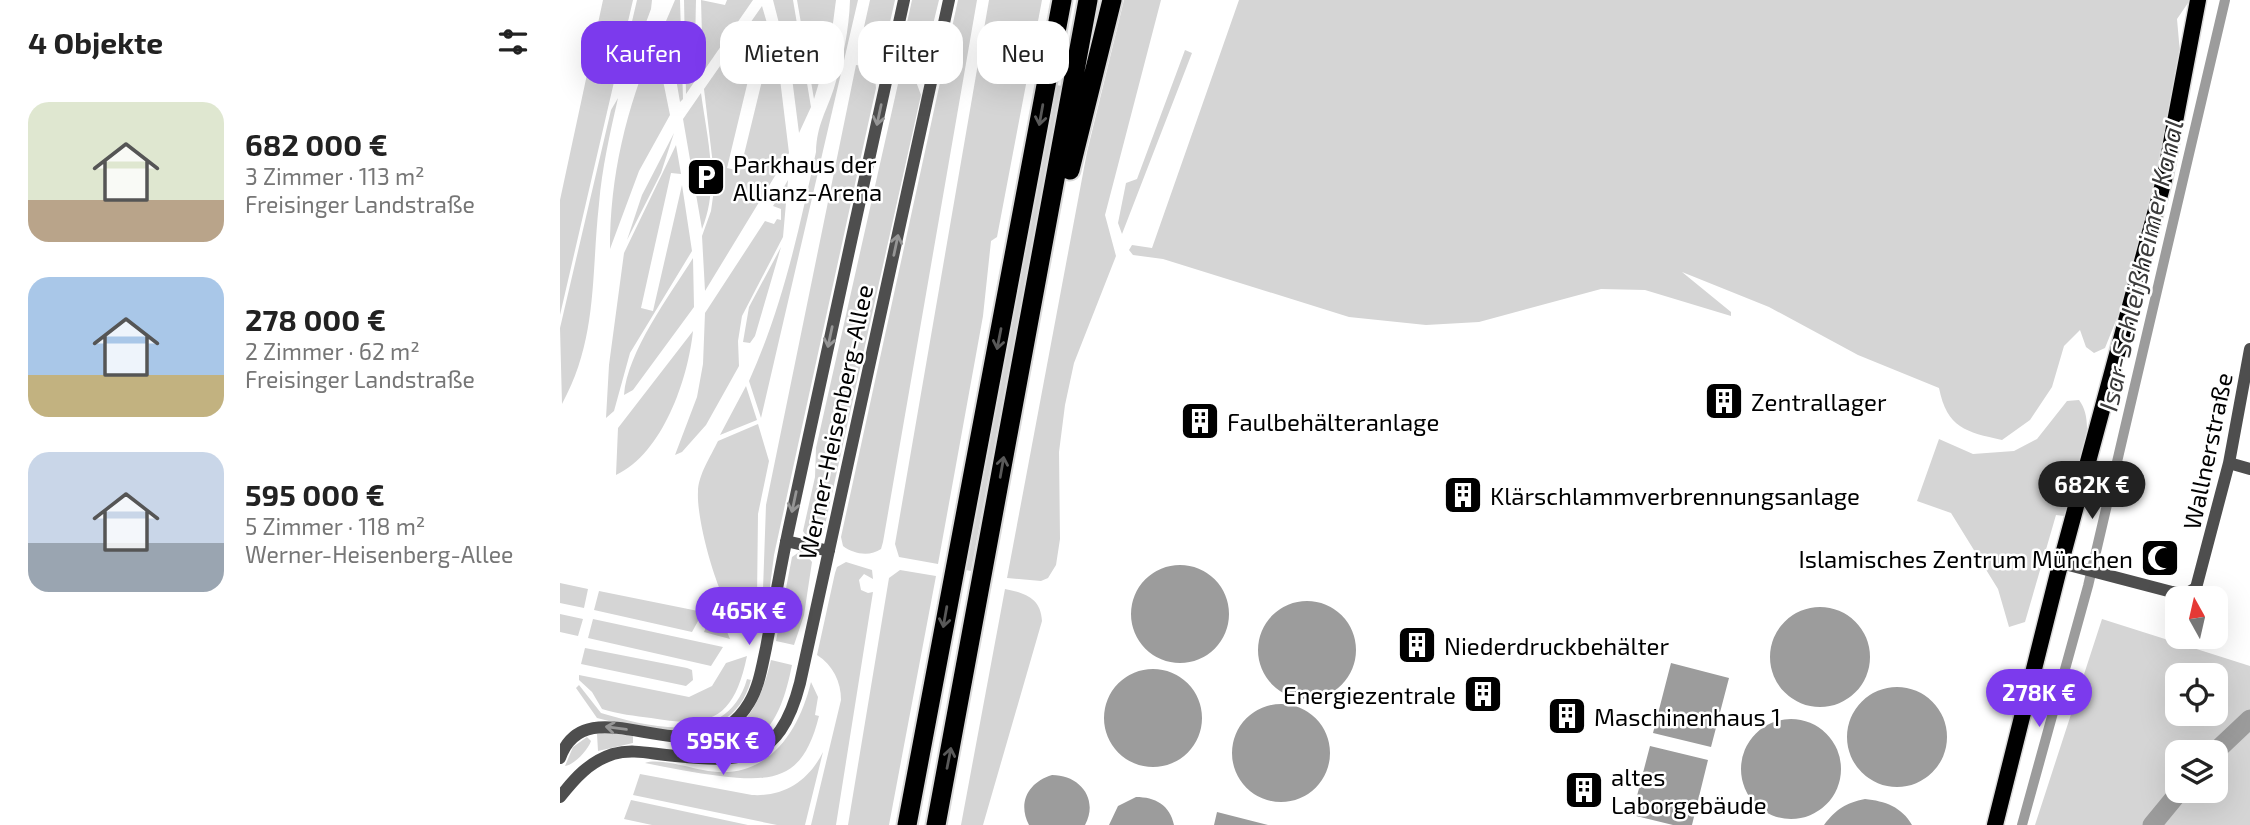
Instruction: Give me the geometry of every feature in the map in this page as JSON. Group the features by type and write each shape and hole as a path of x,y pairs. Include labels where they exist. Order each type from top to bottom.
{"highway":[{"path":"907,825 1062,0"},
{"path":"936,825 1088,0"},
{"path":"1040,259 1058,233 1083,112 1112,0"}],"main road":[{"path":"1995,825 2061,563 2164,180 2198,0"}],"street":[{"name":"Werner-Heisenberg-Allee","path":"560,758 571,741 592,728 616,727 688,739 719,732 743,712 760,674 786,541 904,0"},
{"name":"Werner-Heisenberg-Allee","path":"560,797 578,774 615,754 636,751 728,760 757,751 769,743 786,724 800,683 949,0"},
{"name":"Wallnerstraße","path":"2061,563 2172,592 2186,594 2196,588 2229,463 2250,349"},
{"path":"2229,463 2250,468"},
{"path":"786,541 828,551"}],"shaded area":[{"path":"603,0 633,0 628,21 598,21"},
{"path":"637,0 652,0 647,21 632,21"},
{"path":"675,0 680,0 681,21 666,21"},
{"path":"684,0 696,0 696,21 684,21"},
{"path":"701,0 725,5 727,0 753,0 738,21 720,21 720,48 706,68 706,21 702,21"},
{"path":"773,0 793,0 797,21 778,21"},
{"path":"797,0 836,0 833,21 801,21"},
{"path":"850,0 858,0 844,60 844,48"},
{"path":"870,0 895,0 890,21 865,21"},
{"path":"912,0 939,0 934,21 907,21"},
{"path":"958,0 977,0 963,81 963,21 953,21"},
{"path":"989,0 1042,0 1038,21 985,21"},
{"path":"1124,0 1161,0 1105,215 1116,256 1074,363 1065,405 1059,452 1060,539 1056,565 1048,578 1041,581 1007,578 1087,152"},
{"path":"1239,0 2190,0 2177,19 2180,53 2163,152 2127,293 2105,348 2094,353 2086,347 2080,330 2064,346 2052,387 2030,420 2002,440 1968,431 1960,426 1947,412 1939,388 1858,355 1769,307 1682,272 1731,312 1731,316 1645,290 1601,289 1479,322 1426,325 1349,317 1163,259 1133,255 1129,250 1132,245 1152,248"},
{"path":"762,6 766,21 752,21"},
{"path":"1185,50 1192,53 1122,234 1118,223 1126,183 1137,179"},
{"path":"858,65 858,84 876,84 876,88 774,555 766,618 762,618 766,505"},
{"path":"720,66 720,84 747,84 727,168 740,171 761,84 781,84 789,153 705,291 702,236 711,211 715,182 704,89"},
{"path":"977,69 977,84 1026,84 997,237 991,241 983,316 938,564 899,557 895,544"},
{"path":"585,84 614,84 560,315 560,200"},
{"path":"639,84 664,84 670,115 639,171 610,249 617,169"},
{"path":"677,84 683,84 683,99 680,102"},
{"path":"686,84 693,84 686,94"},
{"path":"793,84 807,84 811,107 799,133"},
{"path":"811,84 819,84 814,99"},
{"path":"835,84 839,84 761,418 749,381 771,325 788,269 820,126"},
{"path":"898,84 917,84 921,95 823,534 818,541 809,541 803,531 815,477 816,448"},
{"path":"940,84 962,84 883,542 881,549 862,554 843,546 841,537"},
{"path":"1056,85 1062,86 971,571 966,570"},
{"path":"701,93 711,178 710,196 702,229 683,119"},
{"path":"618,98 600,191 587,331 574,379 562,404 560,328 611,110"},
{"path":"674,133 661,173 627,240 642,195"},
{"path":"676,145 681,174 671,173 641,308 653,311 682,185 692,251 630,353 614,411 606,418 609,365 624,253"},
{"path":"788,180 783,237 742,316 738,341 739,366 706,425 682,452 675,455 697,397 703,364 705,313 765,221 774,224 777,219 781,220 781,209 773,206"},
{"path":"781,247 755,336 750,343 743,342 749,307"},
{"path":"693,258 694,307 633,390 624,395 627,378 641,343"},
{"path":"693,331 679,392 660,432 633,464 616,475 618,428"},
{"path":"746,386 757,420 720,435"},
{"path":"2079,400 2087,425 2079,473 2064,516 2056,515 2025,622 2009,627 1998,589 1951,513 1917,501 1939,439 1973,454 2014,451 2037,439 2067,401"},
{"path":"758,424 769,461 758,514 757,598 751,636 741,628 721,593 707,548 698,492 702,472 718,441"},
{"path":"802,550 812,562 804,615 794,645 776,641 792,557"},
{"path":"846,562 872,570 873,579 864,574 859,580 861,590 873,592 836,825 811,825 841,700 835,674 817,655 835,573 837,567"},
{"path":"1180,565 1199,569 1215,579 1225,595 1229,614 1225,633 1215,649 1199,659 1180,663 1161,659 1145,649 1135,633 1131,614 1135,595 1145,579 1161,569"},
{"path":"900,570 936,576 889,825 848,825 889,578"},
{"path":"560,583 588,589 584,608 560,603"},
{"path":"1005,589 1031,598 1039,607 1042,621 983,825 961,825"},
{"path":"599,591 703,612 692,632 594,610"},
{"path":"1307,601 1326,605 1342,615 1352,631 1356,650 1352,669 1342,685 1326,695 1307,699 1288,695 1272,685 1262,669 1258,650 1262,631 1272,615 1288,605"},
{"path":"1820,607 1839,610 1856,621 1867,638 1870,657 1867,676 1856,693 1839,704 1820,707 1801,704 1784,693 1773,676 1770,657 1773,638 1784,621 1801,610"},
{"path":"560,614 583,619 578,636 560,632"},
{"path":"711,614 720,615 730,639 704,632"},
{"path":"593,619 723,647 711,666 588,638"},
{"path":"2102,619 2165,639 2165,649 2196,649 2250,666 2250,825 2035,825"},
{"path":"585,648 687,668 692,670 693,680 686,686 581,664"},
{"path":"747,656 742,677 727,706 705,720 672,721 602,709 592,692 579,680 579,675 689,697 712,686 726,663"},
{"path":"771,660 792,665 782,702 766,729 741,746 702,749 702,745 730,733 749,714 762,689"},
{"path":"1671,663 1729,678 1711,747 1653,733"},
{"path":"1153,669 1172,673 1188,683 1198,699 1202,718 1198,737 1188,753 1172,763 1153,767 1134,763 1118,753 1108,737 1104,718 1108,699 1118,683 1134,673"},
{"path":"747,679 751,680 741,703 726,718 708,727 687,731 641,728 597,718 576,688 579,685 601,713 642,724 686,727 706,724 723,715 737,701"},
{"path":"811,682 818,697 815,715 819,716 805,752 796,764 785,772 757,778 740,778 645,763 665,762 725,772 744,769 761,762 787,737 805,702"},
{"path":"1897,687 1916,690 1933,701 1944,718 1947,737 1944,756 1933,773 1916,784 1897,787 1878,784 1861,773 1850,756 1847,737 1850,718 1861,701 1878,690"},
{"path":"1281,704 1300,708 1316,718 1326,734 1330,753 1326,772 1316,788 1300,798 1281,802 1262,798 1246,788 1236,772 1232,753 1236,734 1246,718 1262,708"},
{"path":"1791,719 1810,722 1827,733 1838,750 1841,769 1838,788 1827,805 1810,816 1791,819 1772,816 1755,805 1744,788 1741,769 1744,750 1755,733 1772,722"},
{"path":"607,732 633,736 633,743 598,751 597,734"},
{"path":"587,737 591,741 587,749 565,766 573,747"},
{"path":"1650,746 1708,760 1692,825 1673,825 1632,815"},
{"path":"823,752 805,825 777,825 633,795 640,774 752,795 775,793 795,785 811,771"},
{"path":"1052,775 1071,779 1084,790 1090,806 1085,825 1029,825 1024,808 1027,794 1037,783"},
{"path":"1136,797 1161,804 1169,812 1174,825 1109,825 1118,806"},
{"path":"1865,799 1892,806 1912,825 1824,825 1842,807"},
{"path":"631,800 748,825 652,825 624,819"},
{"path":"1217,812 1268,825 1214,825"}],"waterway":[{"name":"Isar-Schleißheimer Kanal","path":"2022,825 2088,586 2225,0"},
{"path":"2228,740 2250,719"},
{"path":"2152,825 2170,803"}],"place":[{"name":"Parkhaus der Allianz-Arena","path":"706,177"},
{"name":"Zentrallager","path":"1724,401"},
{"name":"Faulbehälteranlage","path":"1200,421"},
{"name":"Klärschlammverbrennungsanlage","path":"1463,495"},
{"name":"Islamisches Zentrum München","path":"2160,558"},
{"name":"Niederdruckbehälter","path":"1417,645"},
{"name":"Energiezentrale","path":"1483,694"},
{"name":"Maschinenhaus 1","path":"1567,716"},
{"name":"altes Laborgebäude","path":"1584,790"}]}
